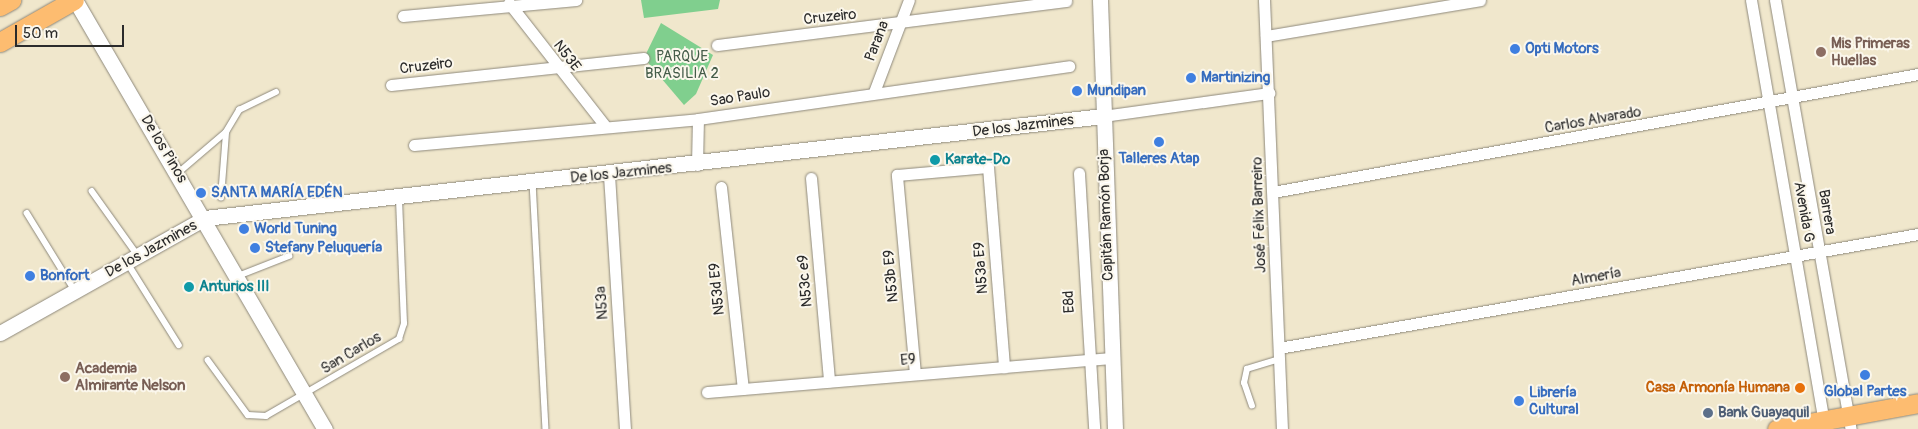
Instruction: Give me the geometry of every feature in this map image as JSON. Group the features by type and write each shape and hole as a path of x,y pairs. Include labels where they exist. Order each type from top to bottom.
{"main road":[{"path":"0,6 11,0"},
{"path":"0,42 74,0"},
{"path":"1777,429 1850,422 1918,403"}],"street":[{"name":"De los Pinos","path":"74,0 205,218 325,429"},
{"path":"403,16 510,3 576,0"},
{"name":"Parana","path":"874,92 910,0"},
{"name":"Capitán Ramón Borja","path":"1100,0 1115,429"},
{"name":"José Félix Barreiro","path":"1264,0 1282,429"},
{"path":"1266,36 1480,0"},
{"name":"Avenida G","path":"1751,0 1797,256 1824,425"},
{"name":"Barrera","path":"1775,0 1850,422"},
{"name":"Cruzeiro","path":"717,45 899,25 1066,1"},
{"name":"N53E","path":"510,3 555,65 606,127"},
{"name":"Cruzeiro","path":"391,85 555,65 644,58"},
{"name":"Sao Paulo","path":"414,145 698,119 874,92 1069,66"},
{"name":"Carlos Alvarado","path":"1273,192 1918,74"},
{"name":"De los Jazmines","path":"0,333 205,218 533,181 697,165 1103,116 1269,92"},
{"path":"697,165 698,119"},
{"name":"N53a E9","path":"897,175 988,167 1004,367"},
{"name":"E8d","path":"1079,173 1087,360 1094,429"},
{"name":"N53a","path":"609,175 625,429"},
{"name":"N53b E9","path":"897,175 914,374"},
{"name":"N53c e9","path":"811,178 830,381"},
{"name":"N53d E9","path":"721,187 743,389"},
{"name":"Almería","path":"1279,354 1918,234"},
{"name":"E9","path":"707,392 1112,358"}],"lane":[{"path":"178,173 226,132 239,110 276,92"},
{"path":"220,198 226,132"},
{"path":"533,181 546,429"},
{"path":"92,191 133,259 178,345"},
{"name":"San Carlos","path":"208,360 248,415 266,416 305,394 403,332 399,197"},
{"path":"27,213 75,291"},
{"path":"238,276 289,256"},
{"path":"1252,406 1244,383 1247,369 1279,354"}],"green space":[{"path":"641,0 720,0 718,9 644,18"},
{"name":"PARQUE BRASILIA 2","path":"661,23 713,55 696,94 684,105 644,58"}],"place":[{"name":"Opti Motors","path":"1515,49"},
{"name":"Mis Primeras Huellas","path":"1821,52"},
{"name":"Martinizing","path":"1191,78"},
{"name":"Mundipan","path":"1077,91"},
{"name":"Talleres Atap","path":"1159,142"},
{"name":"Karate-Do","path":"935,160"},
{"name":"SANTA MARÍA EDÉN","path":"201,193"},
{"name":"World Tuning","path":"244,229"},
{"name":"Stefany Peluquería","path":"255,248"},
{"name":"Bonfort","path":"30,276"},
{"name":"Anturios III","path":"189,287"},
{"name":"Global Partes","path":"1865,375"},
{"name":"Academia Almirante Nelson","path":"65,377"},
{"name":"Casa Armonía Humana","path":"1800,388"},
{"name":"Librería Cultural","path":"1519,401"},
{"name":"Bank Guayaquil","path":"1708,413"}]}
